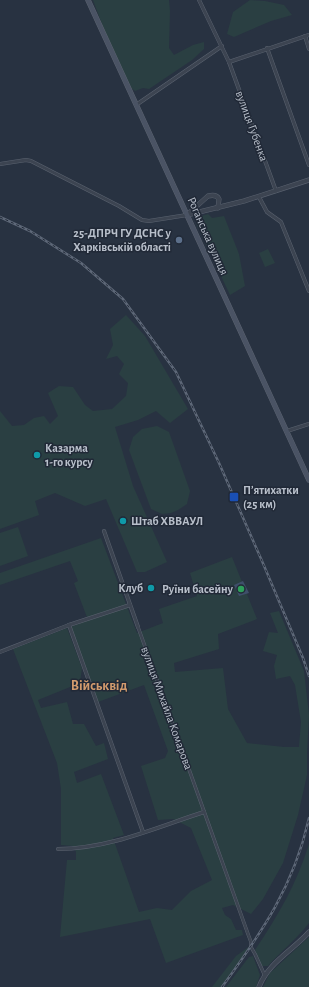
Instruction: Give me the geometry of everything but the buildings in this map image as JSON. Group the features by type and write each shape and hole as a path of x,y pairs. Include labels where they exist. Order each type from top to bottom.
{"main road":[{"name":"Роганська вулиця","path":"88,0 309,480"}],"street":[{"name":"вулиця Губенка","path":"199,0 229,62 276,191"},
{"path":"229,62 309,35"},
{"path":"305,36 309,49"},
{"path":"136,105 222,46"},
{"path":"267,48 309,165"},
{"path":"0,164 26,160 31,161 146,221 188,215 218,208 258,197 309,180"},
{"path":"188,215 208,196 212,195 219,199 218,208"},
{"path":"258,197 267,212 281,222 309,291"},
{"path":"287,431 309,424"},
{"name":"вулиця Михайла Комарова","path":"104,531 252,942 251,947 256,954 265,976"},
{"path":"0,652 69,625 130,605"},
{"path":"69,625 143,832"},
{"path":"58,849 89,847 143,832 204,812"},
{"path":"259,987 265,976 280,958 308,934"}],"green space":[{"path":"93,0 169,0 169,48 174,55 193,45 204,42 204,49 192,60 149,89 143,88 135,91 130,87 103,27"},
{"path":"250,0 284,5 292,15 271,21 234,37 227,34 233,12"},
{"path":"208,214 212,218 224,216 239,254 245,286 230,295 196,223 199,218"},
{"path":"268,249 275,263 265,267 259,253"},
{"path":"126,315 145,336 188,409 170,423 156,411 138,420 115,427 133,486 167,562 145,572 137,572 106,499 85,506 55,493 35,501 39,515 0,529 0,411 12,426 24,425 34,418 44,416 50,424 58,416 48,393 59,386 73,387 85,405 93,411 112,409 126,396 128,383 119,374 124,364 117,356 106,359 113,345 110,329"},
{"path":"157,426 169,432 190,491 187,504 171,513 162,514 151,509 129,450 133,437 142,429"},
{"path":"18,527 28,556 0,566 0,533"},
{"path":"101,538 137,633 163,623 159,609 197,596 190,573 232,557 257,619 218,634 219,649 174,663 175,672 223,668 228,709 247,743 299,747 301,722 295,685 290,676 276,679 274,666 277,655 263,651 269,632 278,633 270,613 279,611 304,671 309,715 307,775 298,815 283,863 263,899 251,914 233,905 222,908 225,915 231,919 236,930 242,930 243,935 166,963 150,919 60,937 67,860 76,860 76,852 73,846 61,845 61,789 57,763 13,649 67,628 82,668 80,683 38,700 41,708 67,702 73,724 84,724 96,746 104,743 108,759 74,772 77,783 101,774 124,835 113,838 139,912 157,908 172,910 191,891 212,880 191,828 173,819 158,820 141,766 165,758 168,751 144,685 98,702 71,627 88,620 74,583 78,581 70,561 0,585 0,573"},
{"path":"309,844 309,923 268,966 261,966 255,950 293,886"},
{"path":"309,937 309,987 263,987 270,973"},
{"path":"250,946 222,987 212,987 236,956"},
{"path":"253,956 260,975 256,987 226,987 249,957"}],"water":[{"name":"Руїни басейну","path":"243,581 249,593 239,596 234,585"}],"railway":[{"path":"0,217 30,231 81,263 123,299 176,372 219,463 262,561 303,658 309,676"},
{"path":"222,987 250,947 275,907 295,865 303,843 309,818"}],"place":[{"name":"25-ДПРЧ ГУ ДСНС у Харківській області","path":"179,240"},
{"name":"Казарма 1-го курсу","path":"37,455"},
{"name":"Пʼятихатки (25 км)","path":"234,497"},
{"name":"Штаб ХВВАУЛ","path":"123,521"},
{"name":"Клуб","path":"151,588"},
{"name":"Руїни басейну","path":"241,589"}],"district":[{"name":"Військвід","path":"99,685"}]}
